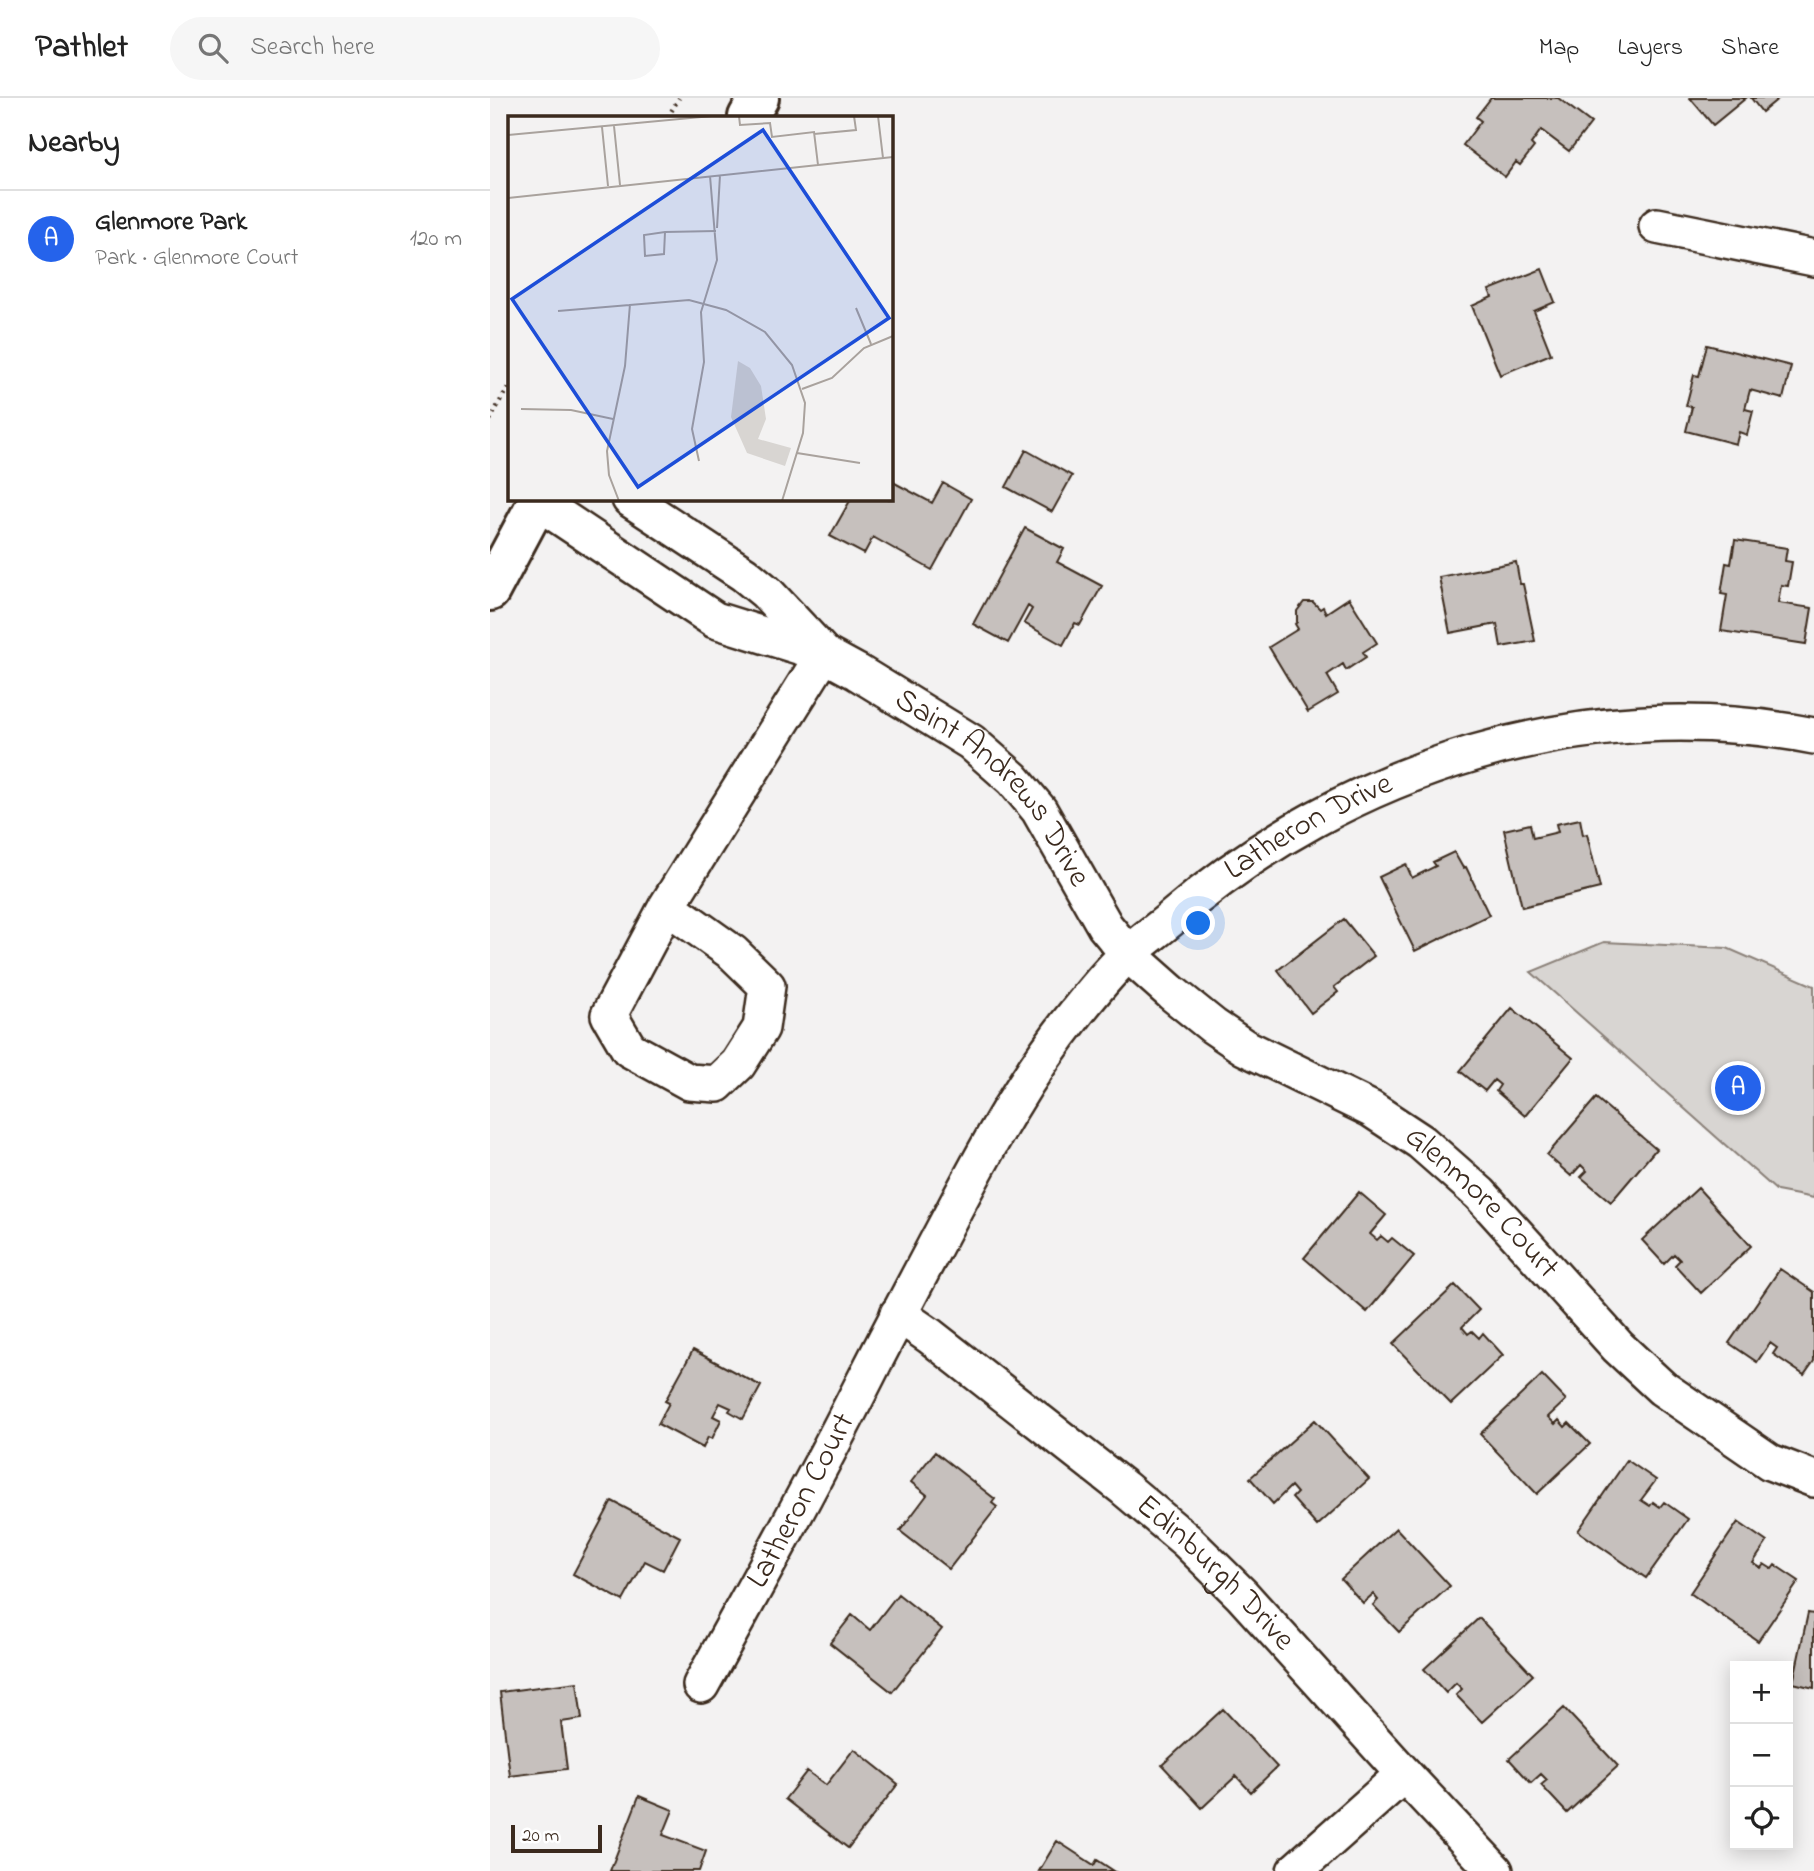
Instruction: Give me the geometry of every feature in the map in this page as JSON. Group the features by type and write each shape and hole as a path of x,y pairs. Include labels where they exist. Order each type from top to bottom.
{"main road":[{"path":"749,116 758,98"},
{"path":"490,592 539,500"}],"street":[{"path":"1657,226 1814,258"},
{"name":"Saint Andrews Drive","path":"539,500 715,620 824,654 971,742 1013,779 1039,810 1105,926 1128,954"},
{"name":"Saint Andrews Drive","path":"633,500 744,574 766,592 824,654"},
{"path":"667,906 733,953 767,986 761,1028 738,1064 717,1084 689,1082 629,1049 609,1015 667,906 824,654"},
{"name":"Latheron Drive","path":"898,1314 999,1125 1075,1014 1128,954 1198,896 1284,836 1336,807 1382,786 1466,755 1528,739 1629,724 1727,724 1776,729 1814,737"},
{"name":"Glenmore Court","path":"1128,954 1213,1026 1244,1046 1371,1108 1421,1142 1480,1194 1618,1347 1662,1388 1770,1462 1814,1479"},
{"name":"Latheron Court","path":"701,1685 822,1465 898,1314"},
{"name":"Edinburgh Drive","path":"898,1314 1124,1488 1187,1541 1242,1595 1495,1871"},
{"path":"1295,1871 1404,1774"}],"path":[{"path":"669,116 679,98"},
{"path":"490,420 508,387"}],"shaded area":[{"path":"1604,942 1727,948 1814,986 1814,1198 1777,1191 1531,972"}],"building":[{"path":"1491,98 1558,98 1591,123 1569,151 1541,130 1531,144 1534,147 1520,165 1516,162 1505,177 1463,145 1481,121 1476,117"},
{"path":"1690,98 1746,98 1713,125"},
{"path":"1751,98 1779,98 1762,112"},
{"path":"1542,269 1555,302 1534,311 1551,354 1500,375 1472,306 1492,297 1489,290"},
{"path":"1707,345 1791,366 1783,399 1750,390 1745,409 1753,411 1747,435 1739,432 1736,444 1686,431 1692,407 1686,406 1694,375 1699,376"},
{"path":"1026,450 1072,476 1052,512 1006,487"},
{"path":"892,482 932,503 943,483 971,499 932,570 873,537 864,554 830,536 850,500 892,500"},
{"path":"1025,528 1064,549 1057,562 1102,586 1080,625 1075,623 1063,645 1024,623 1032,609 1028,606 1008,643 973,624"},
{"path":"1735,540 1787,548 1785,561 1792,562 1788,586 1781,585 1778,603 1812,608 1806,644 1721,631 1727,595 1721,594 1726,563 1731,564"},
{"path":"1516,562 1535,641 1501,647 1497,624 1450,633 1439,577"},
{"path":"1349,598 1377,643 1363,652 1366,657 1346,670 1343,664 1327,675 1338,694 1308,712 1269,647 1298,629 1295,624 1297,611 1304,602 1313,602 1320,609 1323,607 1326,613"},
{"path":"1580,819 1583,835 1587,834 1600,888 1522,907 1504,830 1530,824 1533,838 1558,832 1556,824"},
{"path":"1454,852 1463,868 1466,867 1489,915 1415,951 1379,877 1406,864 1412,878 1436,866 1433,862"},
{"path":"1344,919 1374,956 1334,987 1338,992 1311,1013 1278,970"},
{"path":"1512,1008 1573,1058 1525,1116 1496,1091 1500,1085 1494,1080 1485,1091 1460,1071"},
{"path":"1596,1098 1656,1149 1611,1202 1581,1177 1587,1171 1581,1165 1571,1176 1547,1155"},
{"path":"1698,1188 1751,1246 1701,1293 1675,1265 1680,1260 1674,1254 1664,1264 1642,1240"},
{"path":"1359,1192 1386,1215 1370,1234 1377,1240 1381,1236 1388,1242 1392,1238 1414,1256 1367,1312 1304,1258"},
{"path":"1780,1269 1814,1292 1814,1361 1804,1375 1773,1354 1777,1348 1770,1343 1757,1362 1729,1343"},
{"path":"1455,1285 1479,1310 1462,1327 1468,1334 1472,1331 1479,1338 1483,1333 1503,1355 1451,1404 1393,1344"},
{"path":"693,1350 761,1386 743,1419 729,1411 731,1408 720,1403 713,1416 721,1420 712,1439 708,1437 703,1448 658,1424 669,1403 665,1401"},
{"path":"1542,1375 1566,1400 1548,1417 1555,1424 1559,1420 1565,1427 1569,1423 1590,1444 1537,1494 1480,1434"},
{"path":"1315,1420 1369,1479 1317,1526 1292,1498 1297,1493 1291,1486 1273,1504 1250,1478"},
{"path":"935,1452 995,1499 992,1503 997,1507 949,1569 900,1531 927,1495 911,1482"},
{"path":"1627,1460 1656,1480 1641,1500 1650,1506 1653,1502 1660,1507 1664,1502 1688,1519 1646,1578 1578,1531"},
{"path":"612,1501 680,1537 663,1570 645,1561 623,1601 573,1574"},
{"path":"1738,1522 1767,1542 1753,1563 1761,1568 1764,1564 1772,1569 1775,1565 1799,1581 1758,1641 1690,1593"},
{"path":"1396,1528 1450,1586 1399,1632 1373,1605 1378,1600 1373,1594 1363,1603 1341,1579"},
{"path":"898,1594 942,1629 892,1692 830,1643 852,1615 870,1630"},
{"path":"1808,1613 1814,1614 1814,1688 1793,1683"},
{"path":"1479,1618 1533,1675 1482,1722 1456,1695 1462,1689 1456,1683 1446,1693 1424,1669"},
{"path":"577,1682 582,1719 561,1722 567,1769 510,1776 500,1692"},
{"path":"1564,1708 1618,1766 1567,1813 1541,1785 1547,1780 1541,1774 1531,1783 1509,1759"},
{"path":"1223,1709 1277,1767 1251,1792 1236,1776 1202,1808 1162,1765"},
{"path":"854,1749 898,1784 848,1848 785,1799 807,1771 826,1785"},
{"path":"639,1796 673,1810 663,1835 706,1851 699,1871 610,1871"},
{"path":"1057,1841 1094,1865 1097,1860 1114,1871 1039,1871"}],"place":[{"name":"Glenmore Park","path":"1738,1088"}]}
